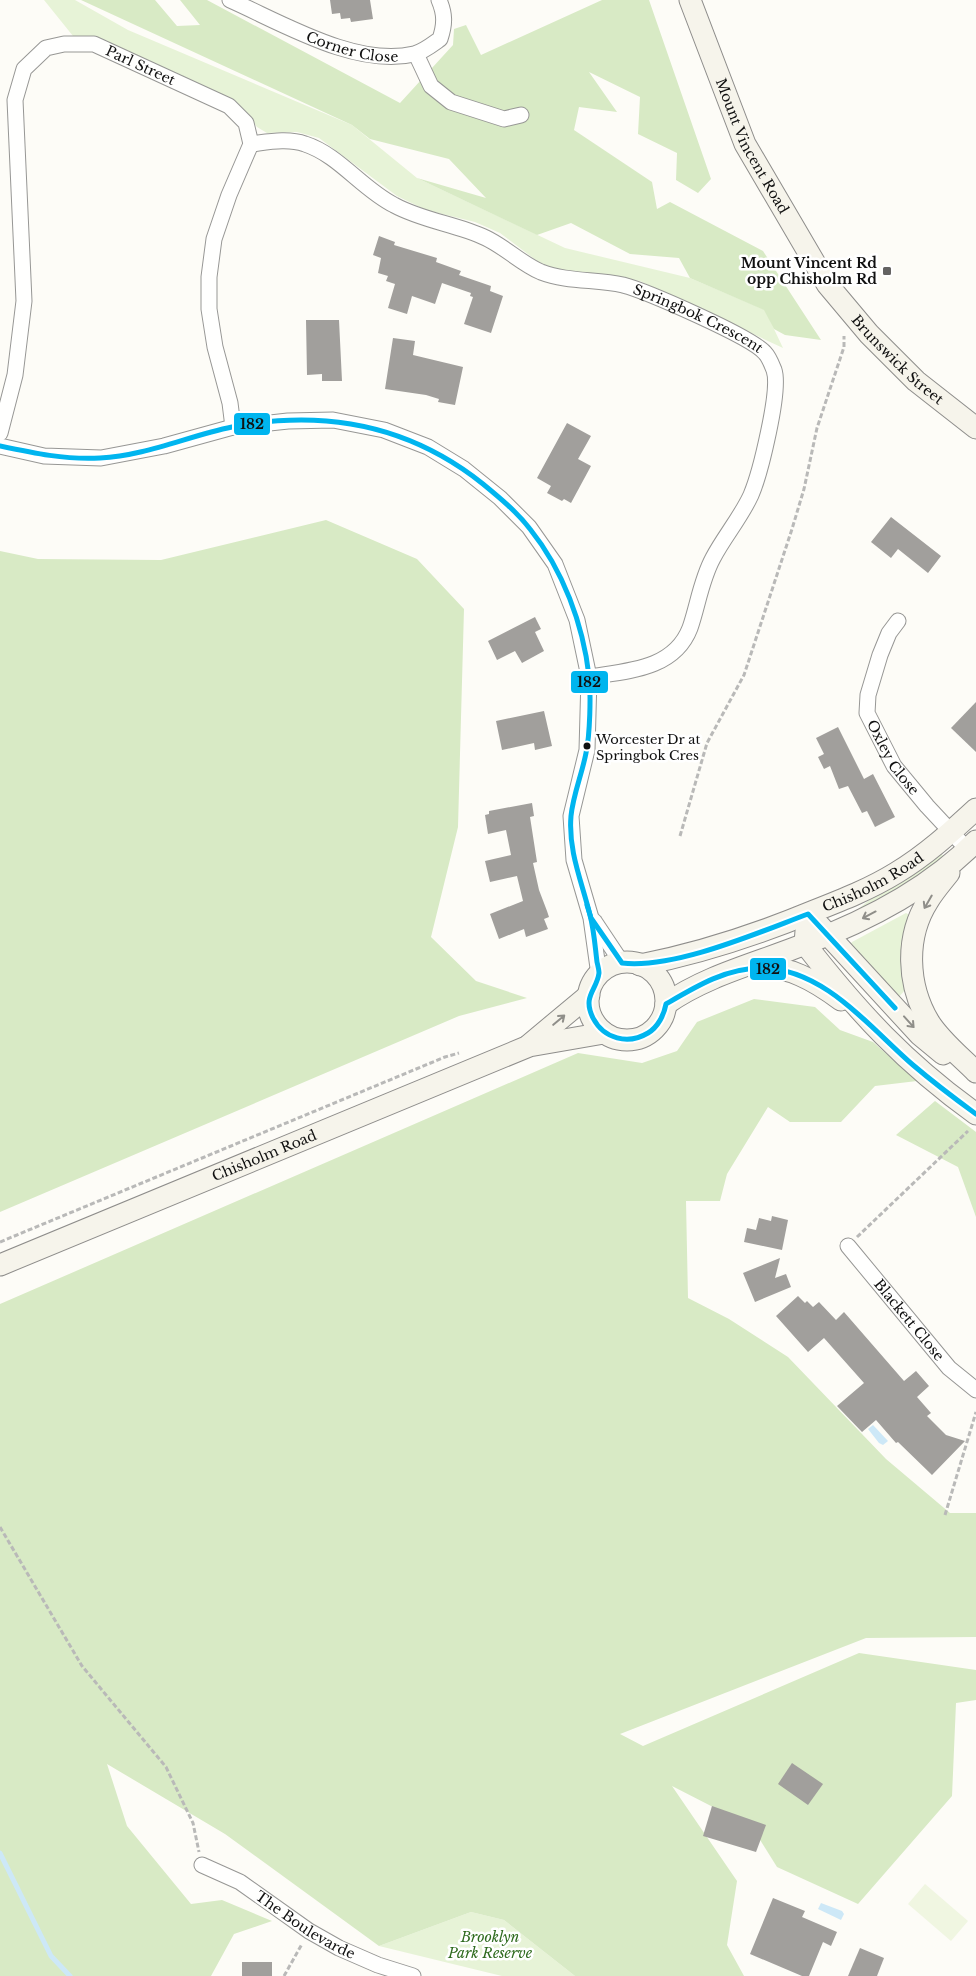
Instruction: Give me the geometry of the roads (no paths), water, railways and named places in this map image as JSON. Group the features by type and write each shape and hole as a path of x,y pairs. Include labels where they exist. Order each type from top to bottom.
{"main road":[{"name":"Mount Vincent Road","path":"690,0 746,144 827,284"},
{"name":"Brunswick Street","path":"827,284 869,334 916,381 976,428"},
{"name":"Chisholm Road","path":"631,964 712,950 808,914 863,890 896,873 952,831 976,809"},
{"name":"Chisholm Road","path":"666,1004 702,982 829,935 902,897 972,846"},
{"path":"972,846 928,901 916,926 911,952 912,977 929,1021 941,1037 976,1072"},
{"path":"808,914 920,1035 976,1078"},
{"path":"808,914 805,944 866,1020"},
{"path":"631,964 651,970 660,980 666,1004 659,1023 644,1036 624,1040 604,1033 592,1016 589,995 599,975 610,967 631,964"},
{"path":"742,968 778,968 794,972 826,989 866,1020 926,1076 972,1123"},
{"name":"Chisholm Road","path":"529,1046 589,995"},
{"name":"Chisholm Road","path":"0,1265 529,1046 604,1033"}],"street":[{"name":"Corner Close","path":"230,0 347,52 394,58 416,54 440,38 444,24 444,12 439,0"},
{"name":"Parl Street","path":"0,433 15,376 24,301 16,100 24,69 46,48 64,44 94,44 229,106 246,124 251,144"},
{"path":"416,54 431,86 451,102 504,119 521,115"},
{"name":"Springbok Crescent","path":"251,144 282,141 304,143 323,152 392,205 421,217 485,238 539,271 558,277 624,285 655,296 749,340 765,353 775,372 775,392 760,468 750,497 723,538 708,568 689,631 671,654 644,669 589,676"},
{"path":"233,427 230,403 215,347 209,309 209,277 214,239 229,195 251,144"},
{"path":"0,446 44,456 101,458 164,446 233,427 288,420 333,420 384,430 428,447 464,470 500,498 529,527 555,564 577,620 589,676 587,750 571,816 574,860 591,918 599,975"},
{"name":"Oxley Close","path":"898,621 889,633 880,655 868,695 867,713 894,766 927,806 952,831 972,846"},
{"path":"591,918 631,964"},
{"name":"Blackett Close","path":"848,1246 949,1368 976,1390"},
{"name":"The Boulevarde","path":"202,1865 240,1882 309,1931 340,1948 413,1976"}],"water":[{"path":"873,1425 888,1441 883,1445 879,1443 868,1429"},
{"path":"821,1903 842,1911 844,1914 841,1920 818,1909"}],"waterway":[{"path":"0,1853 51,1956 70,1976"}],"place":[{"name":"Mount Vincent Rd opp Chisholm Rd","path":"887,271"},
{"name":"Worcester Dr at Springbok Cres","path":"587,746"}],"park label":[{"name":"Brooklyn Park Reserve","path":"490,1945"}]}
